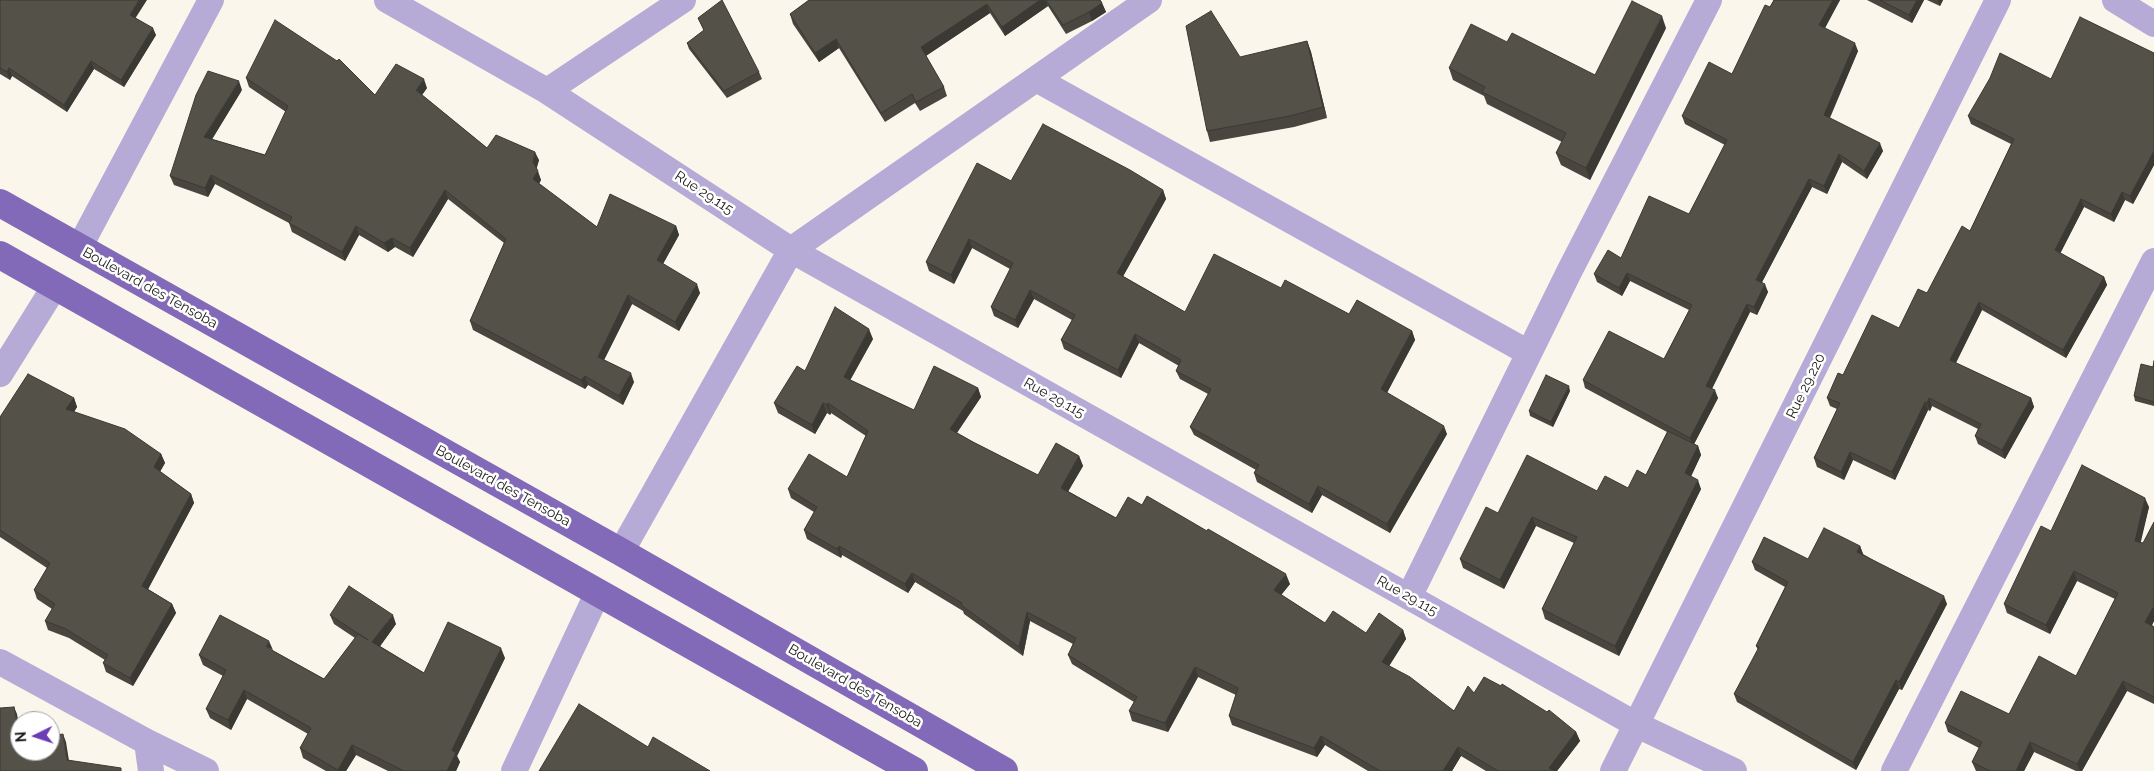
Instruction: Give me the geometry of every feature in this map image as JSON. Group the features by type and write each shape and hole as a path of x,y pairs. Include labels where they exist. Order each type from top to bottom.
{"main road":[{"name":"Boulevard des Tensoba","path":"0,203 621,552 1004,771"},
{"path":"0,255 914,771"}],"street":[{"path":"79,248 211,0"},
{"name":"Rue 29.115","path":"387,0 547,91 791,250 1638,725 1734,771"},
{"path":"547,91 683,0"},
{"path":"621,552 791,250 1149,0"},
{"path":"1409,597 1529,353 1709,0"},
{"name":"Rue 29.220","path":"1613,771 1638,725 1998,0"},
{"path":"2115,0 2154,24"},
{"path":"1036,79 1529,353"},
{"path":"1894,771 2154,261"},
{"path":"0,374 55,286"},
{"path":"514,771 598,592"},
{"path":"0,662 147,742 206,771"},
{"path":"147,742 152,771"}],"building":[{"path":"0,0 139,0 130,15 153,28 121,80 91,61 64,105 9,68 7,72 0,68"},
{"path":"722,0 759,72 724,91 687,43 704,30 698,18"},
{"path":"809,0 1040,0 1002,27 987,4 921,47 944,87 916,102 912,94 881,113 836,39 815,53 790,14"},
{"path":"1046,0 1100,0 1102,3 1063,25"},
{"path":"1774,0 1833,0 1819,25 1855,43 1824,115 1880,143 1864,171 1839,154 1824,186 1809,179 1756,280 1765,284 1754,307 1747,304 1706,386 1715,390 1690,438 1583,380 1609,331 1664,359 1692,305 1627,273 1619,288 1594,274 1608,250 1621,258 1649,196 1689,214 1727,140 1682,116 1709,62 1732,74 1765,5 1770,7"},
{"path":"1880,0 1917,0 1909,15"},
{"path":"1632,1 1662,16 1586,168 1556,153 1566,133 1482,92 1485,87 1449,68 1471,24 1507,42 1512,33 1595,75"},
{"path":"1211,11 1240,57 1307,41 1323,107 1290,116 1207,131 1186,26"},
{"path":"2080,17 2154,53 2154,151 2130,196 2122,192 2111,214 2081,199 2055,250 2104,277 2063,350 1979,302 1950,360 2031,398 2002,450 1975,436 1981,424 1929,398 1927,403 1925,402 1892,472 1850,452 1841,472 1814,458 1840,403 1827,398 1838,373 1843,375 1872,315 1899,328 1918,289 1927,293 1962,226 1970,231 2014,139 1968,116 1990,78 2000,53 2051,79"},
{"path":"275,20 337,61 339,59 375,95 396,64 424,79 416,90 487,148 496,135 535,152 533,162 538,171 533,179 597,227 610,194 676,226 657,260 697,284 675,322 628,295 598,357 631,373 619,396 585,376 581,380 470,321 506,239 445,190 410,248 392,238 384,243 356,226 342,252 289,223 292,217 211,175 205,188 170,176 196,95 208,71 239,81 204,137 265,155 288,106 246,78"},
{"path":"1043,124 1130,170 1163,190 1117,273 1185,312 1214,254 1281,288 1285,280 1349,314 1357,300 1412,331 1381,389 1444,426 1387,524 1318,486 1309,504 1254,473 1259,465 1190,427 1211,389 1176,371 1181,360 1135,334 1118,370 1061,340 1075,315 1030,290 1015,320 991,307 1013,263 969,239 951,275 926,262 977,163 1011,181"},
{"path":"835,307 869,329 844,377 914,410 934,366 978,388 950,429 1038,475 1056,443 1079,456 1061,488 1116,518 1128,497 1142,505 1147,496 1286,574 1274,590 1325,623 1333,611 1366,633 1379,613 1403,630 1382,662 1410,677 1454,711 1468,686 1474,693 1484,677 1501,686 1502,684 1547,712 1549,710 1576,732 1549,768 1556,771 1498,771 1458,747 1443,771 1380,771 1321,736 1314,748 1229,716 1238,688 1195,667 1165,723 1129,711 1137,697 1068,655 1076,638 1027,612 1019,647 961,605 962,603 912,573 905,584 839,546 837,549 804,530 817,507 788,489 809,454 847,477 868,431 828,403 827,405 823,403 812,425 774,403 797,366 805,371"},
{"path":"2154,361 2154,402 2134,396 2141,364 2153,367"},
{"path":"28,374 74,398 66,409 125,429 161,454 154,467 191,494 142,586 172,604 130,678 103,663 108,655 66,629 45,621 55,604 34,590 50,563 0,530 0,417"},
{"path":"1546,375 1569,386 1551,422 1529,411"},
{"path":"1668,431 1698,446 1685,473 1698,480 1615,646 1542,609 1577,537 1532,517 1500,580 1460,559 1486,507 1498,513 1527,455 1597,491 1605,476 1628,488 1637,470 1646,475"},
{"path":"2082,465 2145,498 2135,541 2143,543 2154,522 2154,606 2145,622 2154,627 2154,697 2123,681 2077,764 2030,742 2016,771 1990,771 1972,762 1982,742 1945,723 1961,691 2009,714 2039,656 2076,676 2118,593 2074,571 2046,625 2004,604 2041,526 2051,531"},
{"path":"1824,528 1860,546 1857,552 1944,596 1899,682 1896,680 1853,762 1734,694 1759,647 1756,646 1788,582 1752,562 1764,537 1808,559"},
{"path":"349,586 393,615 372,642 424,673 448,622 501,648 452,750 456,753 447,771 404,771 352,745 338,770 300,748 311,728 244,690 228,720 206,709 226,670 199,655 220,615 269,641 266,647 324,679 358,634 368,640 330,615"},
{"path":"579,704 648,747 653,737 710,771 539,771"},
{"path":"14,707 15,711 10,711 10,761 60,761 60,734 63,734 67,760 121,768 121,771 0,771 0,708"}]}
